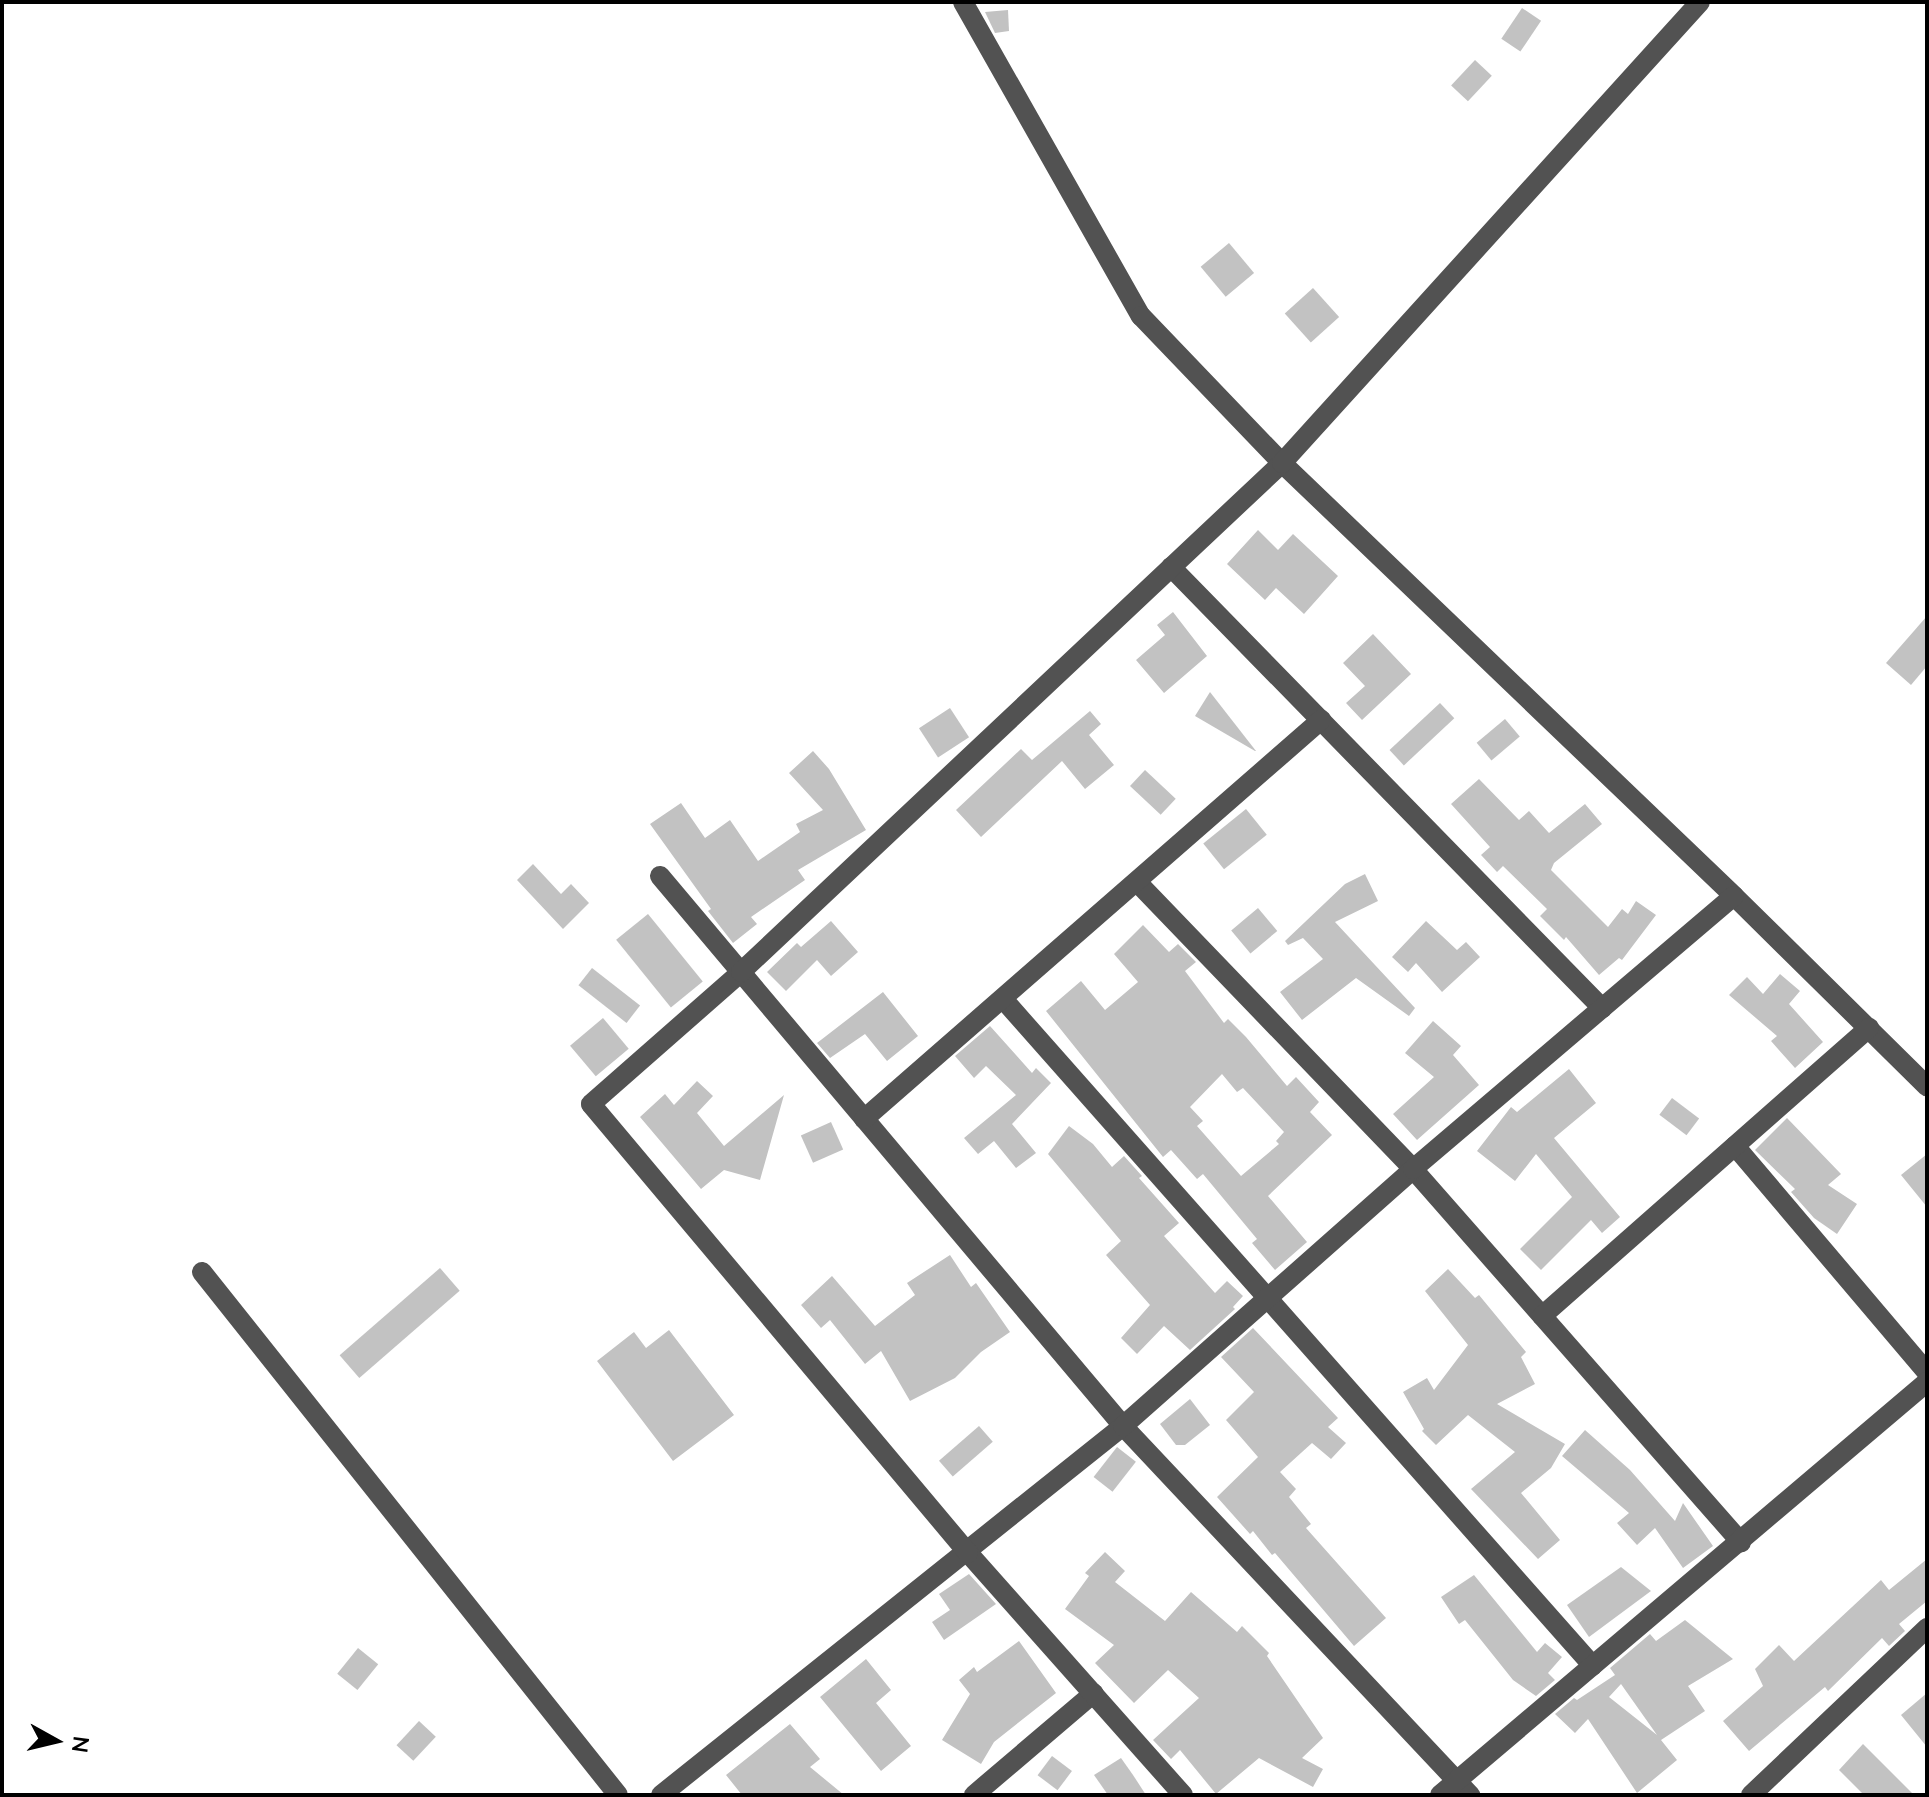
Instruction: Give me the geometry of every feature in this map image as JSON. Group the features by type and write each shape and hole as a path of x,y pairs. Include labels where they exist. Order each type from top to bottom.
{"street":[{"path":"963,2 1141,316 1282,463 1734,896 1927,1086"},
{"path":"1183,1795 968,1553 591,1104 741,972 1282,463 1700,2"},
{"path":"1171,567 1602,1008"},
{"path":"864,1119 1138,883 1321,720"},
{"path":"660,876 1123,1426 1463,1788"},
{"path":"1138,883 1413,1169 1741,1542"},
{"path":"661,1795 968,1553 1123,1426 1413,1169 1734,896"},
{"path":"1003,999 1593,1666"},
{"path":"1542,1316 1869,1028"},
{"path":"1735,1146 1927,1372"},
{"path":"202,1272 618,1795"},
{"path":"1440,1795 1463,1788 1593,1666 1927,1382"},
{"path":"1751,1795 1927,1628"},
{"path":"974,1795 1094,1693"}],"building":[{"path":"1522,8 1541,21 1520,52 1501,39"},
{"path":"1008,10 1009,31 995,33 985,12"},
{"path":"1475,60 1492,76 1468,101 1451,86"},
{"path":"1229,243 1254,273 1226,297 1201,267"},
{"path":"1313,288 1339,317 1311,342 1285,313"},
{"path":"1258,530 1278,550 1293,534 1338,576 1304,614 1276,588 1265,600 1227,564"},
{"path":"1173,612 1207,656 1164,693 1136,660 1165,635 1157,625"},
{"path":"1927,616 1927,666 1911,685 1886,663"},
{"path":"1373,634 1411,674 1362,720 1346,703 1365,686 1343,663"},
{"path":"1210,692 1256,751 1195,716"},
{"path":"1440,703 1454,718 1404,765 1390,750"},
{"path":"950,708 969,737 938,758 919,728"},
{"path":"1090,711 1101,724 1089,735 1114,765 1085,789 1062,761 981,837 956,810 1021,749 1032,760"},
{"path":"1505,719 1520,737 1491,760 1477,743"},
{"path":"813,751 829,769 866,830 798,870 805,880 751,917 757,924 733,943 650,824 681,803 705,838 730,820 758,861 800,832 796,824 823,810 789,773"},
{"path":"1145,770 1176,799 1161,815 1130,786"},
{"path":"1479,779 1519,820 1529,811 1549,833 1585,804 1602,824 1554,863 1551,870 1608,927 1622,909 1628,914 1636,901 1656,915 1622,960 1619,958 1599,975 1566,937 1564,940 1540,916 1547,909 1503,866 1497,872 1481,855 1490,847 1451,804"},
{"path":"1246,809 1267,835 1224,869 1203,844"},
{"path":"533,864 561,894 571,884 589,903 563,929 517,880"},
{"path":"1365,874 1378,901 1335,922 1415,1008 1409,1016 1356,978 1302,1020 1280,992 1323,959 1303,938 1288,945 1285,941 1345,884"},
{"path":"1258,908 1277,931 1250,953 1231,930"},
{"path":"648,914 703,982 671,1007 616,940"},
{"path":"831,921 858,952 831,976 817,960 786,991 767,972 797,943 801,947"},
{"path":"1426,921 1457,950 1466,942 1480,957 1442,992 1416,963 1408,972 1392,957"},
{"path":"1143,925 1169,952 1178,944 1196,962 1185,971 1224,1023 1228,1019 1287,1086 1296,1077 1319,1102 1310,1112 1332,1135 1268,1196 1307,1242 1275,1270 1252,1243 1257,1239 1203,1174 1197,1179 1171,1150 1163,1157 1046,1011 1081,981 1105,1010 1138,982 1114,954","holes":["1222,1074 1237,1092 1243,1088 1284,1132 1276,1141 1279,1144 1241,1176 1197,1126 1203,1121 1190,1107"]},
{"path":"592,968 640,1006 627,1023 578,985"},
{"path":"1780,974 1800,991 1789,1004 1823,1042 1795,1068 1771,1041 1777,1036 1729,995 1747,977 1763,994"},
{"path":"883,992 918,1036 887,1061 865,1034 830,1058 817,1043"},
{"path":"603,1018 629,1049 596,1076 570,1046"},
{"path":"1433,1021 1461,1046 1453,1055 1479,1085 1417,1140 1393,1114 1434,1077 1405,1053"},
{"path":"990,1026 1032,1073 1036,1068 1051,1083 1012,1124 1036,1153 1016,1168 994,1141 978,1154 964,1138 1016,1095 986,1066 974,1078 955,1056"},
{"path":"1569,1069 1596,1103 1554,1138 1620,1217 1602,1233 1591,1220 1541,1270 1520,1249 1572,1197 1536,1154 1515,1181 1477,1151 1511,1107 1517,1112"},
{"path":"697,1081 713,1096 697,1113 724,1146 784,1095 760,1180 724,1170 701,1189 640,1117 665,1094 674,1105"},
{"path":"1672,1098 1699,1118 1687,1135 1659,1115"},
{"path":"1787,1118 1841,1174 1828,1185 1857,1204 1837,1234 1814,1218 1791,1192 1795,1189 1755,1150"},
{"path":"831,1122 843,1149 813,1163 801,1135"},
{"path":"1069,1126 1093,1144 1112,1167 1124,1156 1142,1176 1139,1178 1179,1223 1164,1236 1215,1293 1227,1281 1243,1296 1233,1307 1235,1309 1190,1350 1164,1326 1137,1354 1121,1338 1150,1305 1106,1255 1121,1241 1048,1154"},
{"path":"1927,1154 1927,1207 1901,1175"},
{"path":"950,1255 971,1287 976,1283 1010,1332 981,1352 955,1378 910,1401 881,1351 865,1364 830,1320 821,1328 801,1305 832,1276 875,1326 915,1295 907,1283"},
{"path":"440,1268 460,1291 359,1378 340,1355"},
{"path":"1448,1269 1475,1298 1479,1295 1526,1352 1521,1357 1535,1384 1497,1404 1565,1444 1551,1468 1521,1493 1560,1540 1538,1559 1471,1489 1515,1452 1468,1415 1436,1445 1422,1431 1424,1429 1403,1392 1427,1378 1434,1390 1468,1345 1425,1291"},
{"path":"1253,1328 1338,1418 1328,1427 1346,1443 1331,1459 1312,1443 1280,1472 1296,1489 1289,1497 1311,1524 1306,1528 1386,1618 1354,1646 1275,1553 1272,1555 1253,1531 1250,1534 1217,1497 1258,1457 1226,1420 1254,1392 1221,1357"},
{"path":"669,1330 734,1415 673,1461 597,1361 634,1332 646,1348"},
{"path":"1190,1399 1210,1425 1185,1445 1176,1445 1160,1424"},
{"path":"979,1426 993,1442 953,1477 939,1461"},
{"path":"1585,1430 1630,1470 1675,1521 1683,1503 1713,1546 1683,1568 1655,1528 1637,1545 1617,1523 1629,1513 1562,1456"},
{"path":"1117,1447 1136,1462 1113,1492 1094,1477"},
{"path":"1105,1552 1125,1571 1115,1582 1165,1621 1191,1592 1237,1632 1242,1626 1269,1653 1267,1656 1323,1738 1302,1758 1323,1769 1313,1787 1259,1758 1216,1794 1180,1750 1171,1759 1153,1740 1199,1698 1168,1670 1134,1703 1095,1663 1114,1645 1065,1609 1089,1576 1085,1573"},
{"path":"1927,1559 1927,1601 1899,1624 1905,1631 1889,1646 1882,1638 1828,1691 1825,1687 1749,1751 1723,1721 1763,1686 1755,1669 1779,1645 1794,1661 1881,1580 1889,1590"},
{"path":"1621,1567 1651,1591 1589,1637 1567,1605"},
{"path":"969,1574 996,1604 944,1640 932,1622 950,1610 939,1594"},
{"path":"1474,1575 1537,1652 1545,1643 1562,1657 1548,1673 1555,1680 1536,1696 1513,1680 1465,1620 1459,1624 1441,1597"},
{"path":"1685,1620 1733,1659 1688,1686 1705,1711 1661,1740 1677,1760 1637,1793 1588,1719 1575,1733 1555,1714 1574,1698 1577,1700 1615,1675 1610,1668 1650,1634 1656,1641","holes":["1621,1684 1657,1735 1609,1697"]},
{"path":"1019,1641 1056,1693 994,1742 981,1764 942,1740 970,1694 959,1680 974,1667 977,1672"},
{"path":"358,1648 378,1664 357,1690 337,1674"},
{"path":"866,1659 891,1690 876,1703 911,1746 881,1771 820,1697"},
{"path":"1927,1693 1927,1747 1901,1715"},
{"path":"419,1721 436,1737 413,1761 396,1745"},
{"path":"790,1724 820,1759 810,1767 844,1795 742,1795 726,1775"},
{"path":"1863,1744 1914,1795 1864,1795 1839,1770"},
{"path":"1052,1756 1072,1771 1058,1790 1038,1775"},
{"path":"1121,1758 1146,1795 1108,1795 1094,1775"}]}
